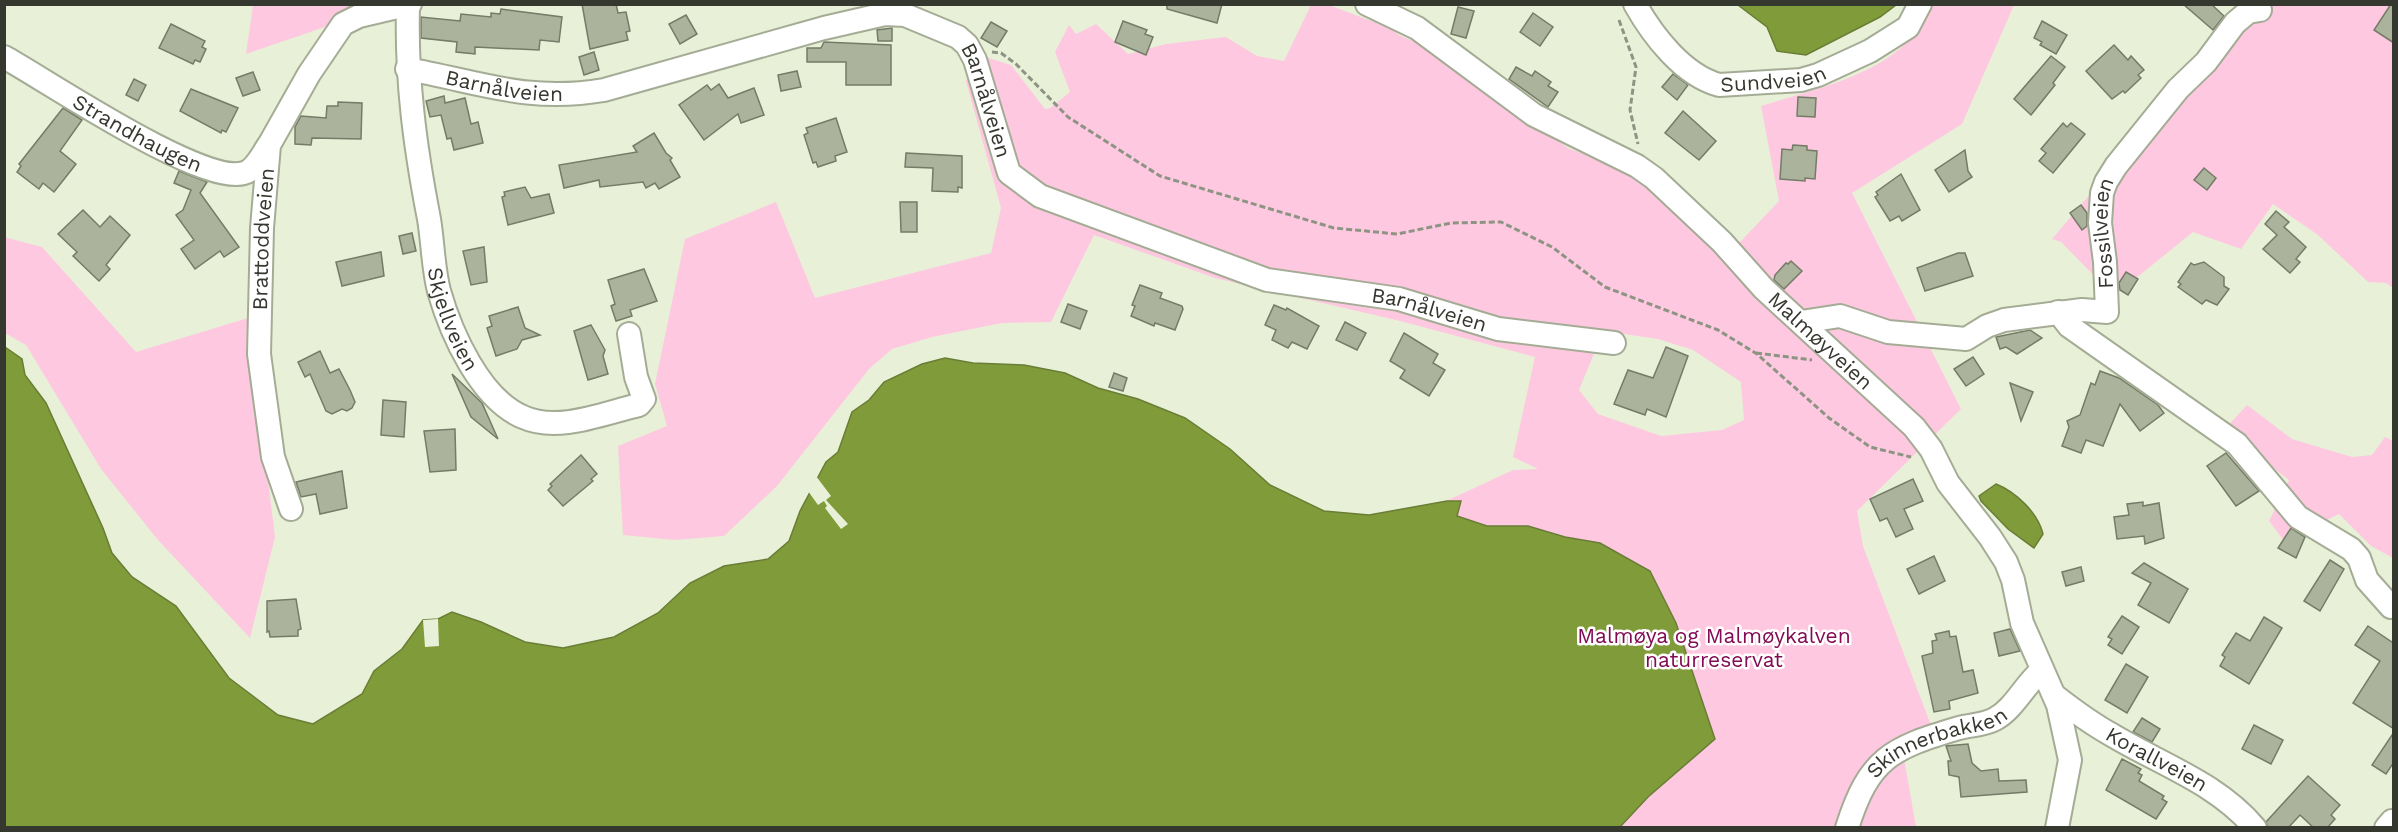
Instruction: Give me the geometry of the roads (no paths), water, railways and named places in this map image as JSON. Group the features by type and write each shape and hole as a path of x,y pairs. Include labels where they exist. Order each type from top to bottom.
{"street":[{"name":"Malmøyveien","path":"1367,4 1417,28 1534,116 1637,166 1654,178 1722,242 1764,289 1914,426 1937,460 1948,483 1990,537 2006,562 2013,580 2022,623 2055,696 2064,724 2070,760 2057,828"},
{"name":"Sundveien","path":"1626,10 1642,18 1688,69 1706,81 1719,85 1791,81 1818,75 1870,51 1908,27 1920,4"},
{"name":"Brattoddveien","path":"291,509 273,456 259,354 262,228 269,145 309,74 343,24 375,7 409,5"},
{"name":"Skjellveien","path":"409,5 407,69 413,131 439,289 453,332 483,383 514,413 541,422 577,419 639,405 644,399 636,376 629,334"},
{"name":"Fossilveien","path":"1801,322 1840,316 1888,332 1966,339 1987,326 2004,320 2058,312 2107,312 2105,261 2100,223 2102,193 2106,182 2116,166 2178,89 2206,62 2235,23 2248,12 2260,10"},
{"name":"Barnålveien","path":"407,69 529,95 573,96 604,90 824,28 885,14 905,15 958,37 971,52 1009,173 1040,195 1267,280 1399,299 1498,329 1614,343"},
{"name":"Strandhaugen","path":"4,57 143,138 207,168 234,174 245,173 253,167 269,145"},
{"path":"2058,312 2068,326 2237,444 2298,517 2351,549 2359,558 2367,580 2391,608"},
{"name":"Skinnerbakken","path":"1847,828 1860,789 1877,765 1892,753 1937,735 1995,719 2042,670"},
{"name":"Korallveien","path":"2055,696 2114,736 2160,759 2228,800 2255,828"}],"park label":[{"name":"Malmøya og Malmøykalven naturreservat","path":"1714,648"}]}
